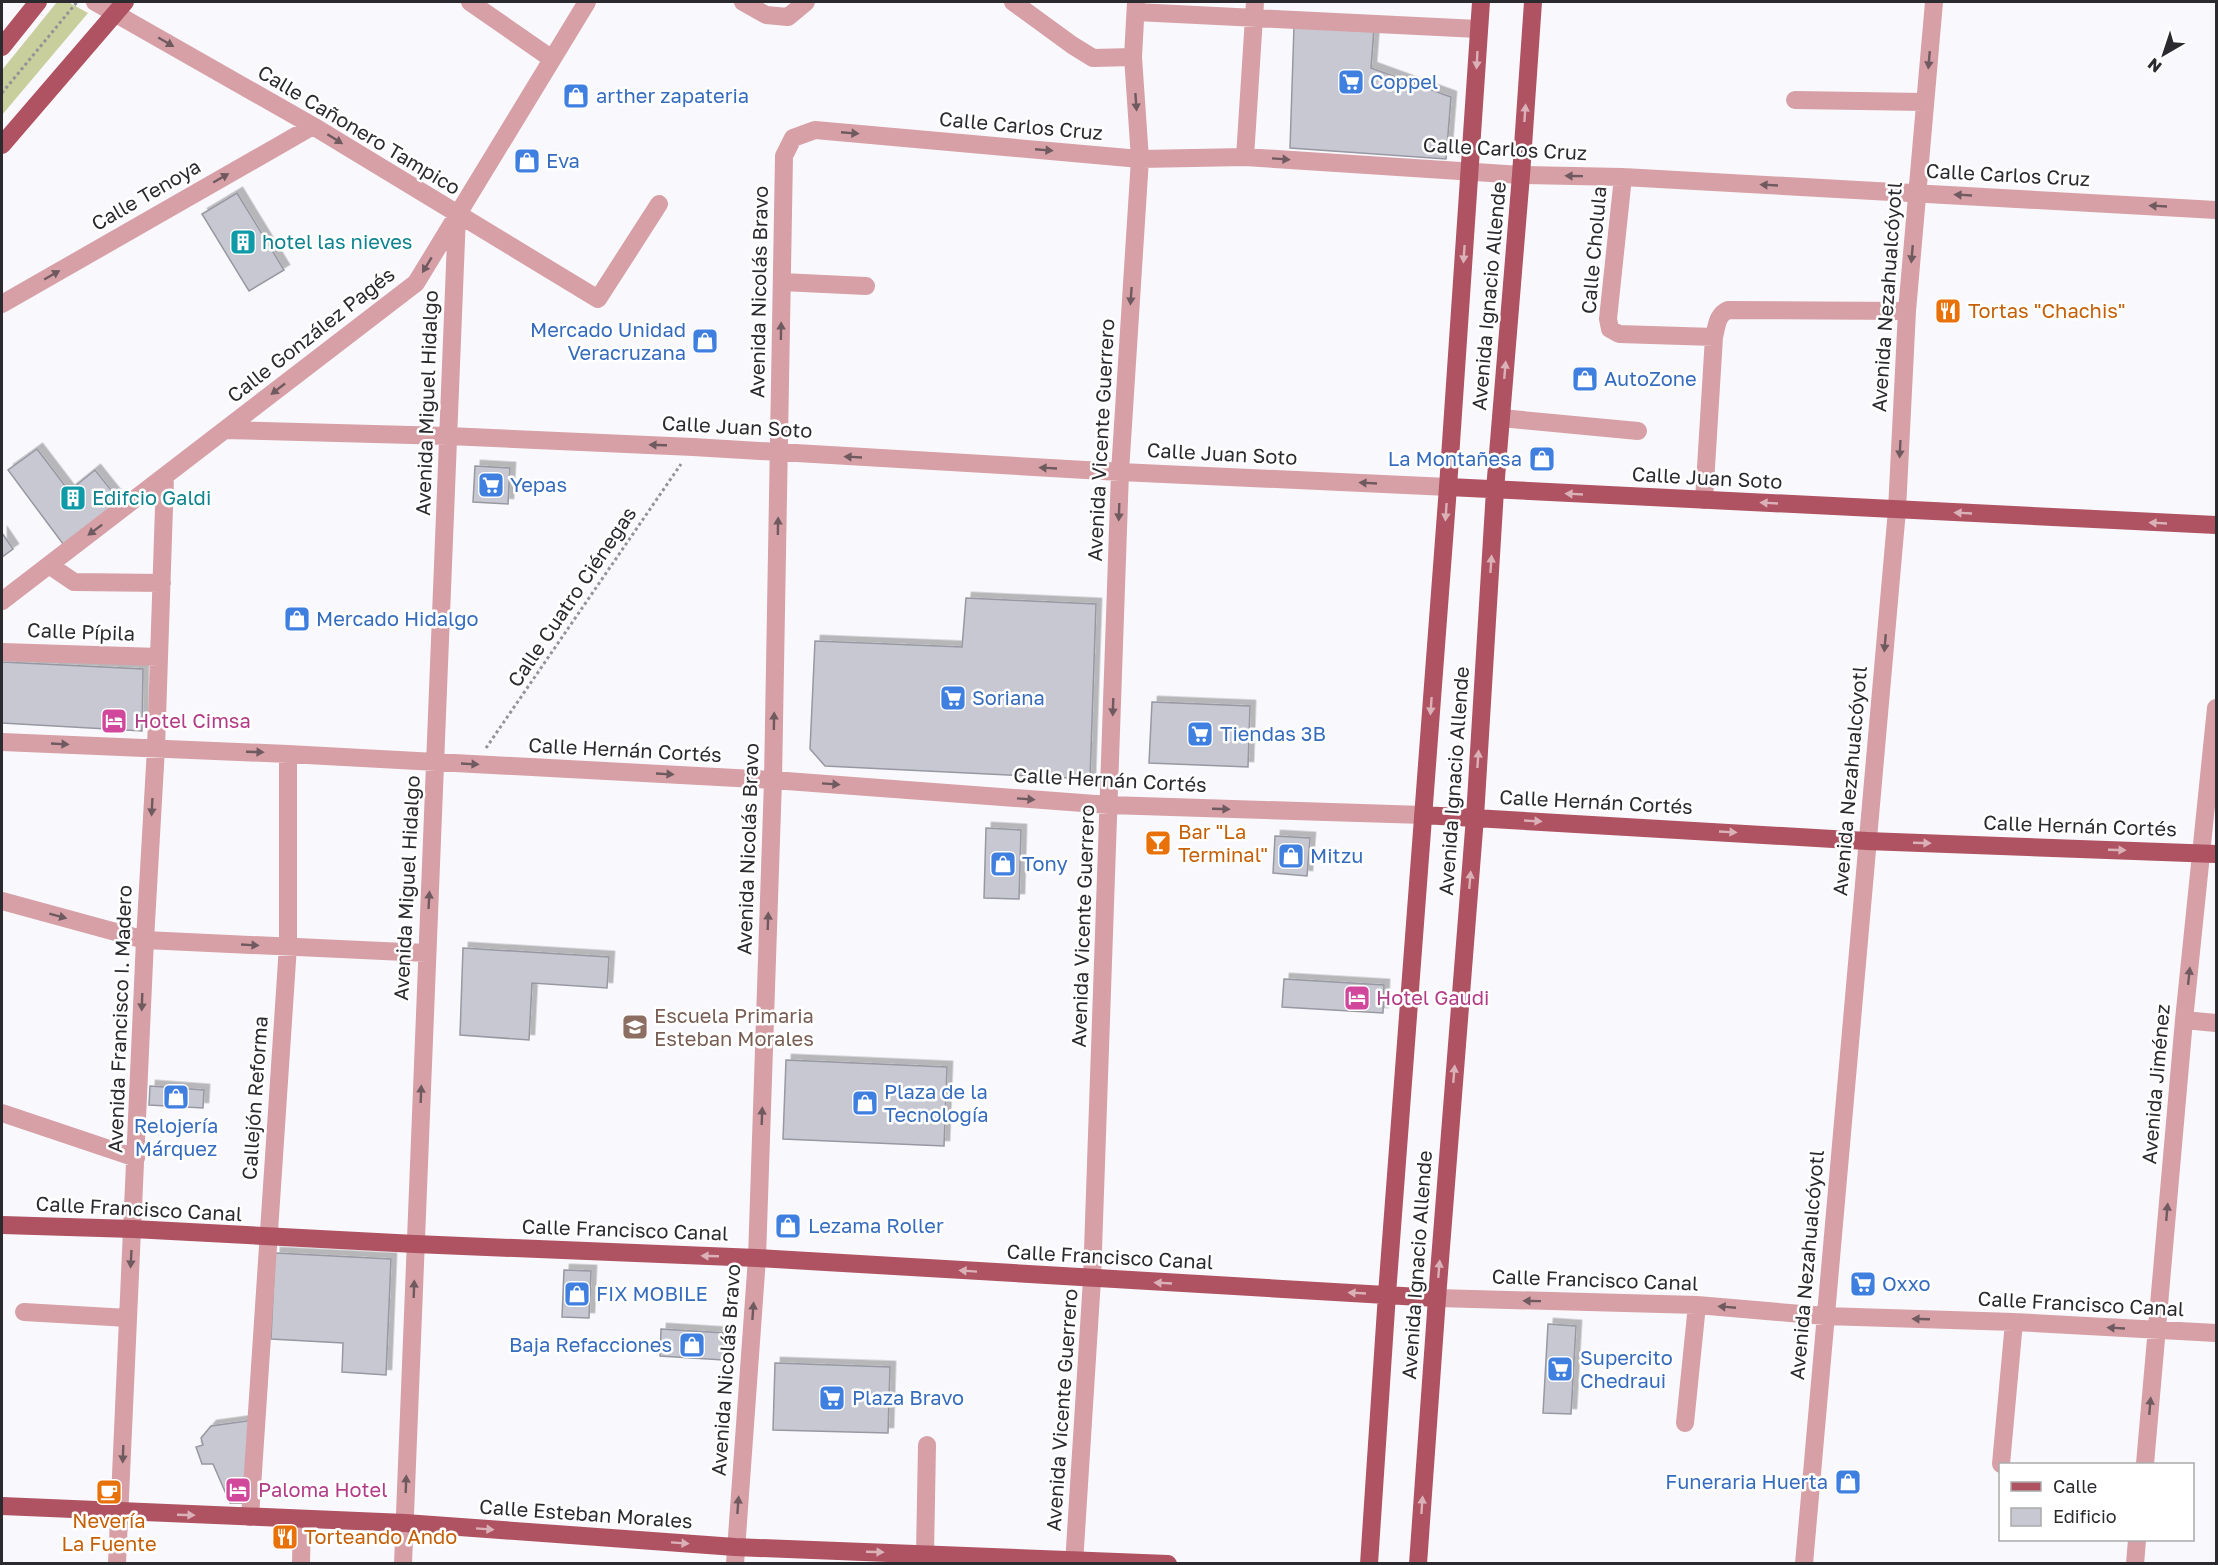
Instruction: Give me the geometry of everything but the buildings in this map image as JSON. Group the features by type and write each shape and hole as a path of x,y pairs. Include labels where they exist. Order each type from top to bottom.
{"main road":[{"path":"2,47 38,2"},
{"name":"Avenida Ignacio Allende","path":"1369,1563 1481,2"},
{"name":"Avenida Ignacio Allende","path":"1418,1563 1475,818 1495,490 1533,2"},
{"path":"2,145 120,7"},
{"name":"Calle Juan Soto","path":"1448,487 2217,525"},
{"name":"Calle Hernán Cortés","path":"1423,815 1867,841 2210,854"},
{"name":"Calle Francisco Canal","path":"2,1225 757,1258 1437,1298"},
{"name":"Calle Esteban Morales","path":"2,1506 121,1513 405,1523 735,1555 925,1554 1074,1562 1168,1563"}],"street":[{"name":"Calle Cañonero Tampico","path":"95,2 120,7 457,215 598,299 659,204"},
{"path":"470,2 552,59"},
{"name":"Calle González Pagés","path":"2,601 416,283 587,2"},
{"path":"743,2 766,15 788,17 806,2"},
{"path":"1013,2 1093,58 1133,57"},
{"name":"Avenida Nezahualcóyotl","path":"1804,1563 1897,510 1907,311 1934,2"},
{"path":"1136,7 1254,10 1478,29"},
{"name":"Avenida Vicente Guerrero","path":"1074,1562 1092,1279 1120,472 1140,159 1133,57 1136,7"},
{"path":"1245,157 1254,10"},
{"path":"1795,100 1925,102"},
{"name":"Calle Tenoya","path":"2,304 313,126"},
{"name":"Calle Carlos Cruz","path":"793,138 815,130 1140,159 1245,157 1521,175 1623,177 2217,210"},
{"name":"Avenida Nicolás Bravo","path":"735,1555 757,1258 773,780 784,156 793,138"},
{"name":"Calle Cholula","path":"1623,177 1608,319 1610,329 1619,334 1714,337"},
{"name":"Avenida Miguel Hidalgo","path":"403,1563 457,215"},
{"path":"782,282 866,286"},
{"path":"1704,500 1714,337 1721,313 1728,310 1907,311"},
{"path":"1501,418 1638,431"},
{"name":"Calle Juan Soto","path":"225,430 448,436 693,447 1120,472 1448,487"},
{"name":"Avenida Francisco I. Madero","path":"117,1563 145,940 156,748 165,477"},
{"path":"49,566 74,582 162,583"},
{"name":"Calle Pípila","path":"2,652 159,657"},
{"name":"Avenida Jiménez","path":"2145,1463 2184,1020 2210,854 2217,708"},
{"name":"Calle Hernán Cortés","path":"2,742 288,754 773,780 1109,805 1423,815"},
{"name":"Callejón Reforma","path":"250,1517 288,946 288,754"},
{"path":"2,901 145,940 426,953"},
{"path":"2184,1020 2217,1023"},
{"path":"2,1113 136,1158"},
{"name":"Calle Francisco Canal","path":"1437,1298 1697,1305 1825,1316 2014,1322 2217,1333"},
{"path":"1685,1423 1697,1305"},
{"path":"24,1311 128,1318"},
{"path":"2001,1463 2014,1322"},
{"path":"925,1554 927,1445"},
{"path":"301,1563 302,1519"},
{"path":"2135,1563 2138,1541"}],"path":[{"path":"2,93 77,2"},
{"name":"Calle Cuatro Ciénegas","path":"475,764 693,447"}],"green space":[{"path":"57,2 68,2 88,13 2,115 2,70"}],"place":[{"name":"Coppel","path":"1351,82"},
{"name":"arther zapateria","path":"576,96"},
{"name":"Eva","path":"527,161"},
{"name":"hotel las nieves","path":"243,242"},
{"name":"Tortas \"Chachis\"","path":"1948,311"},
{"name":"Mercado Unidad Veracruzana","path":"705,341"},
{"name":"AutoZone","path":"1585,379"},
{"name":"La Montañesa","path":"1542,459"},
{"name":"Yepas","path":"491,485"},
{"name":"Edifcio Galdi","path":"73,498"},
{"name":"Mercado Hidalgo","path":"297,619"},
{"name":"Soriana","path":"953,698"},
{"name":"Hotel Cimsa","path":"114,721"},
{"name":"Tiendas 3B","path":"1200,734"},
{"name":"Bar \"La Terminal\"","path":"1158,843"},
{"name":"Mitzu","path":"1291,856"},
{"name":"Tony","path":"1003,864"},
{"name":"Hotel Gaudi","path":"1357,998"},
{"name":"Escuela Primaria Esteban Morales","path":"635,1027"},
{"name":"Relojería Márquez","path":"176,1097"},
{"name":"Plaza de la Tecnología","path":"865,1103"},
{"name":"Lezama Roller","path":"788,1226"},
{"name":"Oxxo","path":"1863,1284"},
{"name":"FIX MOBILE","path":"577,1294"},
{"name":"Baja Refacciones","path":"692,1345"},
{"name":"Supercito Chedraui","path":"1560,1369"},
{"name":"Plaza Bravo","path":"832,1398"},
{"name":"Funeraria Huerta","path":"1848,1482"},
{"name":"Paloma Hotel","path":"238,1490"},
{"name":"Nevería La Fuente","path":"109,1492"},
{"name":"Torteando Ando","path":"285,1537"}]}
